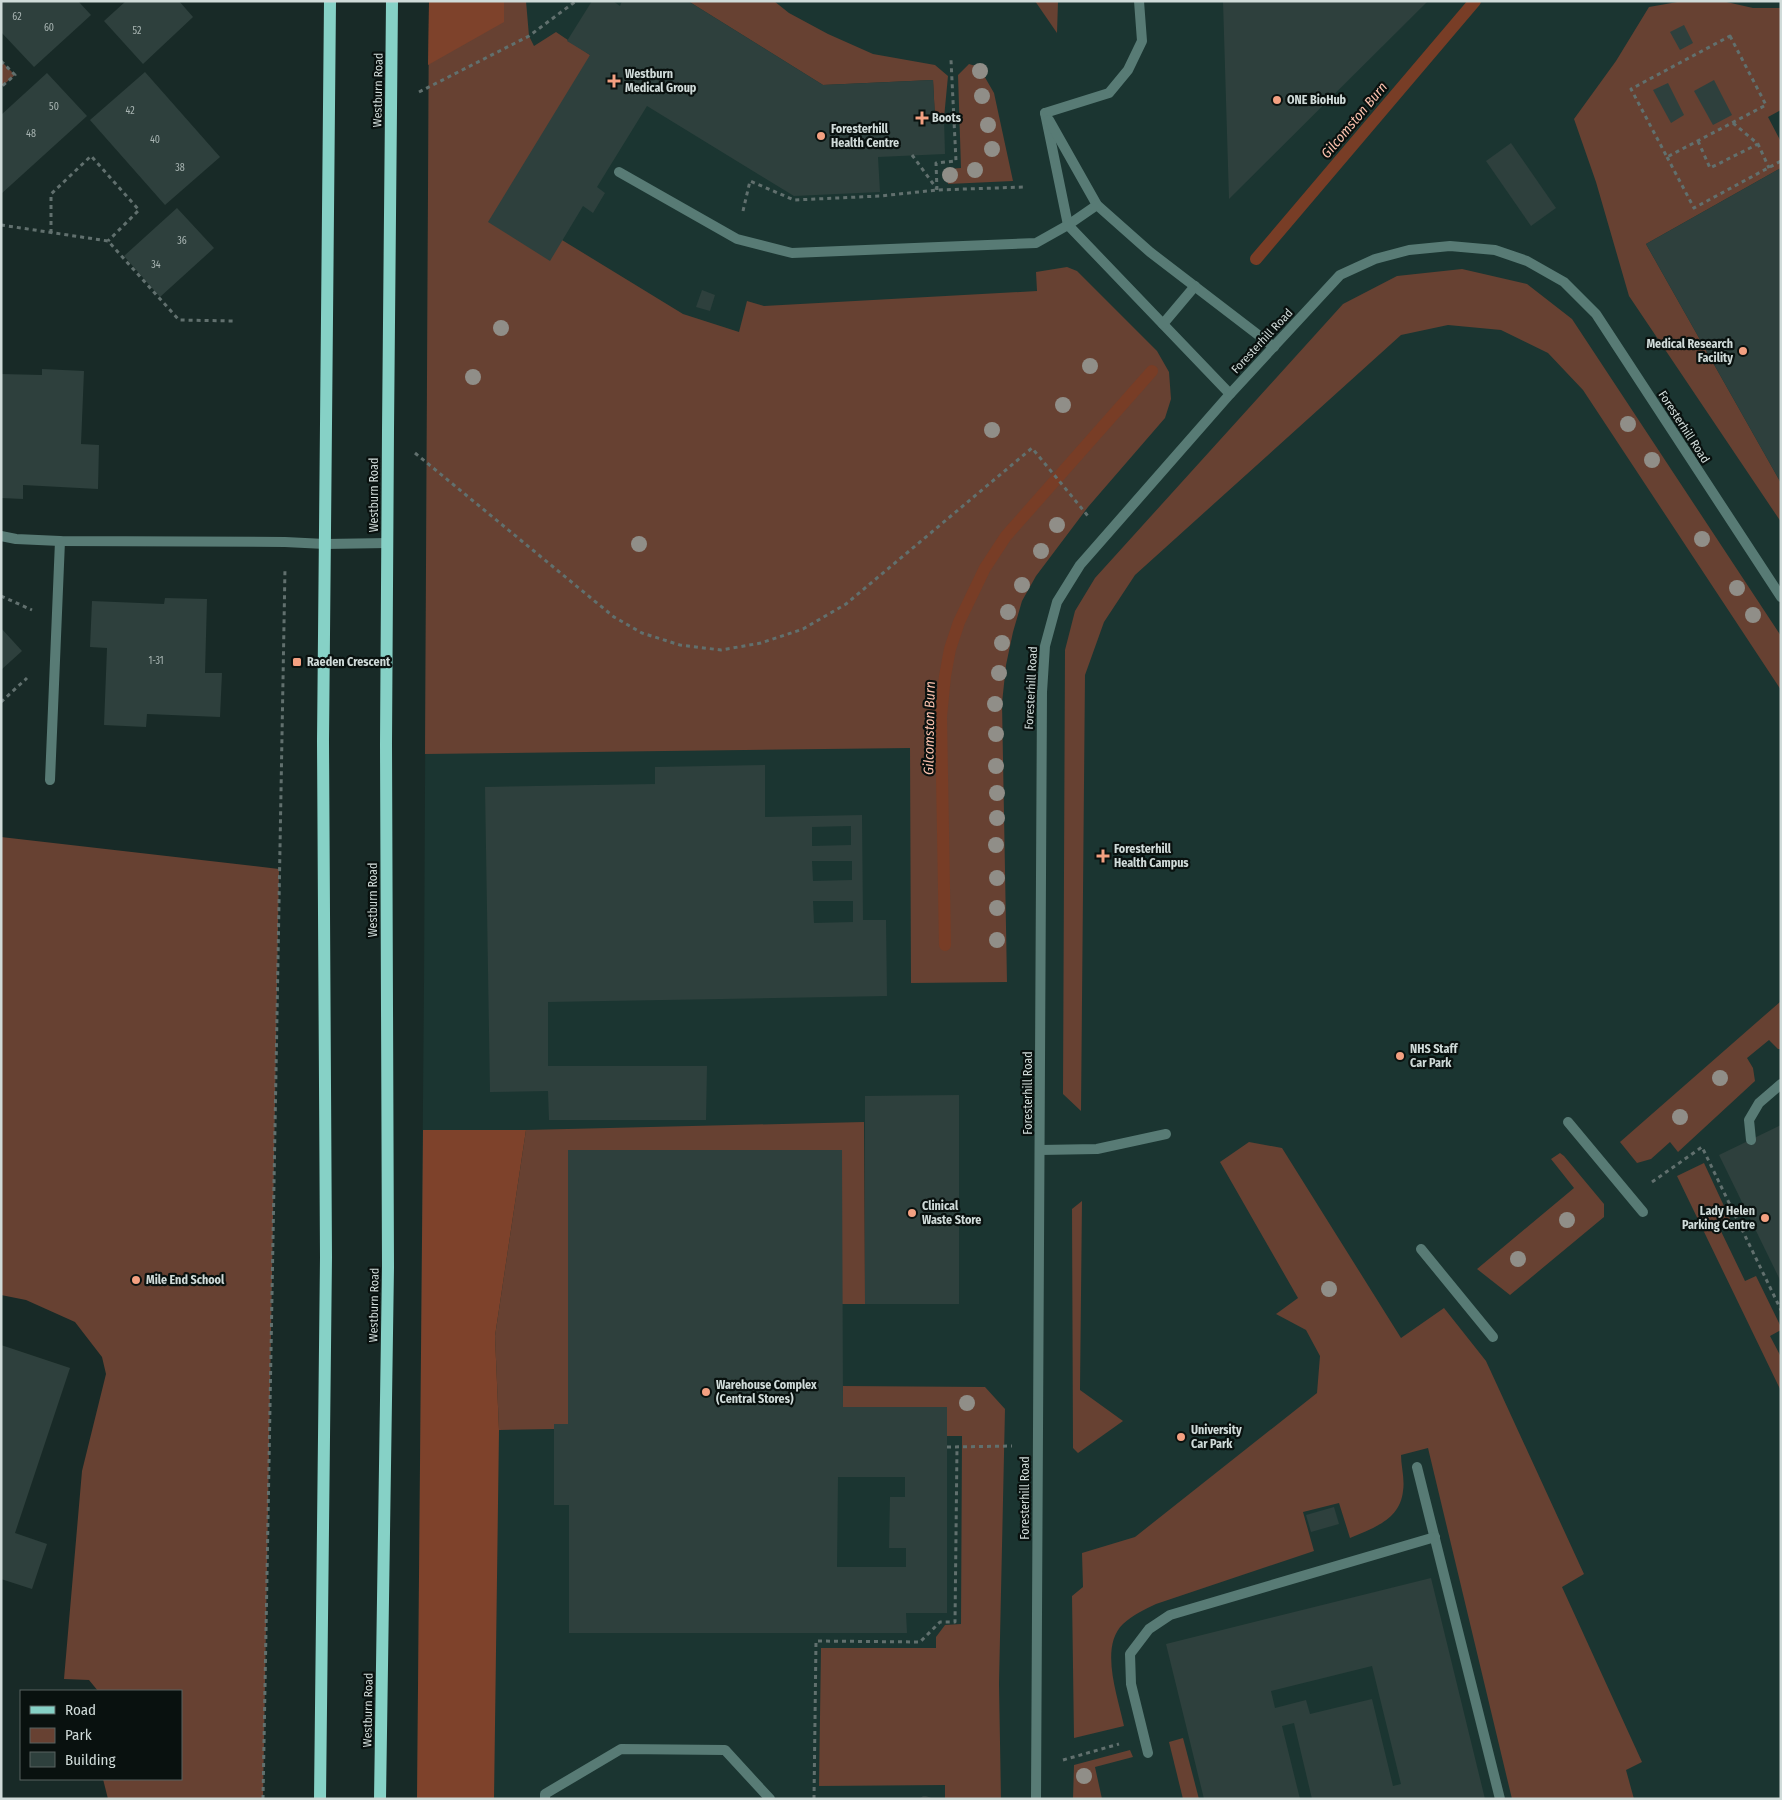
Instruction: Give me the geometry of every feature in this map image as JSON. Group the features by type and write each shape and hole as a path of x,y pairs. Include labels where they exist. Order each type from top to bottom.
{"main road":[{"path":"320,1799 326,1257 323,751 330,1"},
{"name":"Westburn Road","path":"380,1799 388,1267 386,734 392,1"}],"street":[{"path":"1045,113 1109,93 1128,70 1142,41 1139,1"},
{"path":"1045,113 1097,205 1150,252 1274,347"},
{"path":"1045,113 1068,225 1230,394"},
{"path":"619,172 737,239 792,253 1036,242 1068,225 1097,205"},
{"name":"Foresterhill Road","path":"1036,1799 1042,692 1045,646 1057,602 1080,565 1230,394 1340,275 1374,259 1409,250 1450,246 1495,250 1527,261 1564,282 1596,314 1781,597"},
{"path":"1163,324 1195,286"},
{"path":"1,536 16,539 60,541 388,543"},
{"path":"50,780 60,541"},
{"path":"1751,1140 1749,1120 1759,1102 1781,1084"},
{"path":"1568,1122 1642,1212"},
{"path":"1040,1150 1097,1149 1166,1134"},
{"path":"1421,1248 1493,1337"},
{"path":"1417,1467 1500,1799"},
{"path":"1148,1753 1131,1684 1130,1654 1148,1629 1170,1615 1435,1537"},
{"path":"545,1797 621,1749 725,1750 770,1799"}],"path":[{"path":"391,106 529,36 576,1"},
{"path":"1667,158 1766,105 1730,36 1631,89 1667,158 1694,208 1781,161"},
{"path":"937,190 936,163 956,161 951,60"},
{"path":"1,61 15,75 1,87"},
{"path":"1733,123 1758,144 1769,168"},
{"path":"1698,141 1710,168 1758,144"},
{"path":"912,155 937,190"},
{"path":"51,233 51,194 91,156 138,210 108,241"},
{"path":"737,239 750,181 794,200 880,196 937,190 1025,187"},
{"path":"1,225 108,241 179,320 235,321"},
{"path":"388,430 614,616 642,633 680,645 721,650 761,643 803,629 846,604 1032,448 1072,496"},
{"path":"263,1799 285,542"},
{"path":"1630,1198 1702,1148 1781,1310"},
{"path":"947,1447 1004,1446"},
{"path":"814,1799 816,1641 920,1642 940,1622 955,1622 957,1447"},
{"path":"1036,1767 1144,1738"}],"shaded area":[{"name":"Foresterhill Health Campus","path":"429,1 1781,1 1781,1799 417,1799 424,983"},
{"path":"429,1 504,1 504,22 428,65"},
{"path":"423,1130 526,1130 495,1336 499,1430 494,1799 417,1799"}],"green space":[{"path":"429,1 526,1 529,36 534,46 556,32 590,55 562,240 683,314 739,332 747,301 764,306 1037,291 1036,272 1067,267 1077,271 1157,351 1169,372 1171,399 1165,418 1088,507 1036,576 1022,601 1013,632 1006,665 1002,703 1007,982 911,983 910,748 425,754"},
{"path":"688,1 774,1 789,13 828,34 873,54 935,65 948,76 944,118 935,118 933,80 823,85"},
{"path":"1035,1 1058,1 1057,33"},
{"path":"1683,1 1722,1 1753,8 1781,8 1781,110 1768,117 1781,142 1781,168 1646,244 1781,483 1781,522 1629,296 1596,182 1574,119 1616,61 1649,7"},
{"path":"1,61 15,75 1,87"},
{"path":"969,64 979,67 994,93 1013,181 948,184 948,169 961,168 958,75"},
{"path":"1462,269 1527,284 1572,319 1781,636 1781,690 1583,390 1548,353 1501,330 1448,325 1401,335 1135,575 1104,622 1085,675 1081,1111 1063,1094 1065,650 1075,611 1095,578 1343,304 1397,276"},
{"name":"Mile End School","path":"1,837 279,869 263,1799 108,1799 103,1780 182,1780 182,1690 97,1690 89,1680 64,1679 82,1471 106,1374 102,1357 75,1322 26,1300 1,1295"},
{"path":"1781,1001 1781,1049 1778,1049 1769,1040 1747,1058 1753,1068 1755,1081 1678,1152 1670,1142 1651,1159 1637,1163 1620,1142"},
{"path":"864,1122 865,1304 842,1304 842,1150 568,1150 568,1424 554,1424 554,1429 499,1430 495,1336 526,1130"},
{"path":"1249,1142 1282,1148 1401,1338 1444,1308 1486,1361 1584,1574 1562,1587 1642,1762 1626,1770 1634,1799 1512,1799 1428,1448 1401,1455 1404,1482 1401,1501 1397,1509 1384,1522 1350,1538 1339,1503 1303,1512 1314,1551 1156,1604 1139,1612 1123,1624 1116,1634 1112,1646 1111,1659 1112,1673 1124,1726 1074,1738 1072,1596 1083,1587 1082,1553 1135,1537 1317,1393 1320,1356 1306,1330 1276,1314 1298,1298 1220,1162"},
{"path":"1560,1153 1604,1204 1604,1217 1510,1295 1477,1269 1574,1188 1551,1159"},
{"path":"1704,1163 1730,1219 1718,1225 1745,1281 1756,1276 1781,1327 1781,1330 1770,1336 1781,1357 1781,1391 1677,1176"},
{"path":"1082,1201 1080,1390 1123,1421 1078,1453 1073,1448 1072,1209"},
{"path":"843,1386 985,1387 1005,1409 999,1684 1001,1799 945,1799 945,1785 819,1786 821,1648 936,1648 936,1637 945,1625 961,1624 962,1436 947,1436 843,1407"},
{"path":"1183,1738 1199,1799 1183,1799 1169,1742"},
{"path":"1130,1750 1133,1757 1095,1767 1102,1799 1073,1799 1074,1765"}],"building":[{"path":"1,1 78,1 91,15 34,67 1,32"},
{"path":"126,1 179,1 193,17 143,64 104,21"},
{"name":"Foresterhill Health Centre","path":"592,1 613,1 620,6 622,1 688,1 823,85 933,80 935,118 944,118 945,154 878,157 880,192 794,196 647,106 597,187 605,193 593,213 583,206 550,261 488,222 590,55 567,41"},
{"name":"ONE BioHub","path":"1223,1 1428,1 1229,199"},
{"path":"1684,25 1693,43 1680,50 1670,32"},
{"path":"145,72 220,157 165,205 90,120"},
{"path":"47,73 87,116 1,194 1,115"},
{"path":"1714,80 1732,115 1713,125 1694,91"},
{"path":"1668,83 1684,115 1671,123 1653,90"},
{"path":"1511,143 1556,208 1531,226 1486,161"},
{"name":"Medical Research Facility","path":"1781,168 1781,483 1646,244"},
{"path":"177,208 214,248 160,297 124,256"},
{"path":"702,290 715,295 710,311 696,307"},
{"path":"42,369 84,371 81,444 99,445 98,489 23,485 23,499 1,498 1,374 42,375"},
{"path":"165,598 207,599 205,673 222,673 220,717 147,714 146,727 104,725 107,648 90,647 92,601 164,604"},
{"path":"1,628 22,651 1,670"},
{"path":"765,765 765,817 862,815 863,920 886,920 887,996 548,1002 548,1066 707,1066 706,1120 549,1120 548,1091 490,1092 485,787 655,784 655,767","holes":["851,826 851,845 812,846 812,827","812,861 852,861 852,880 813,881","813,901 853,901 853,922 814,923"]},
{"name":"Clinical Waste Store","path":"959,1095 959,1304 865,1304 865,1096"},
{"name":"Lady Helen Parking Centre","path":"1781,1125 1781,1282 1719,1155"},
{"name":"Warehouse Complex (Central Stores)","path":"568,1150 842,1150 843,1407 947,1407 947,1613 906,1613 907,1633 569,1633 569,1505 554,1505 554,1424 568,1424","holes":["838,1477 905,1477 905,1497 890,1497 889,1548 906,1548 906,1567 837,1567"]},
{"path":"1,1345 70,1368 15,1533 47,1544 32,1589 1,1579"},
{"path":"1334,1507 1339,1524 1311,1532 1306,1515"},
{"path":"1431,1578 1485,1799 1312,1799 1294,1723 1282,1726 1300,1799 1204,1799 1166,1644","holes":["1372,1666 1401,1784 1393,1786 1372,1699 1310,1714 1306,1700 1275,1708 1271,1691"]},
{"path":"926,1796 934,1799 919,1799"}],"waterway":[{"name":"Gilcomston Burn","path":"1256,259 1475,1"},
{"name":"Gilcomston Burn","path":"945,945 941,717 950,649 959,622 985,568 1006,536 1152,371"}],"place":[{"name":"Westburn Medical Group","path":"614,81"},
{"name":"ONE BioHub","path":"1277,100"},
{"name":"Boots","path":"922,118"},
{"name":"Foresterhill Health Centre","path":"821,136"},
{"name":"Medical Research Facility","path":"1743,351"},
{"name":"Raeden Crescent","path":"297,662"},
{"name":"Foresterhill Health Campus","path":"1103,856"},
{"name":"NHS Staff Car Park","path":"1400,1056"},
{"name":"Clinical Waste Store","path":"912,1213"},
{"name":"Lady Helen Parking Centre","path":"1765,1218"},
{"name":"Mile End School","path":"136,1280"},
{"name":"Warehouse Complex (Central Stores)","path":"706,1392"},
{"name":"University Car Park","path":"1181,1437"}]}
